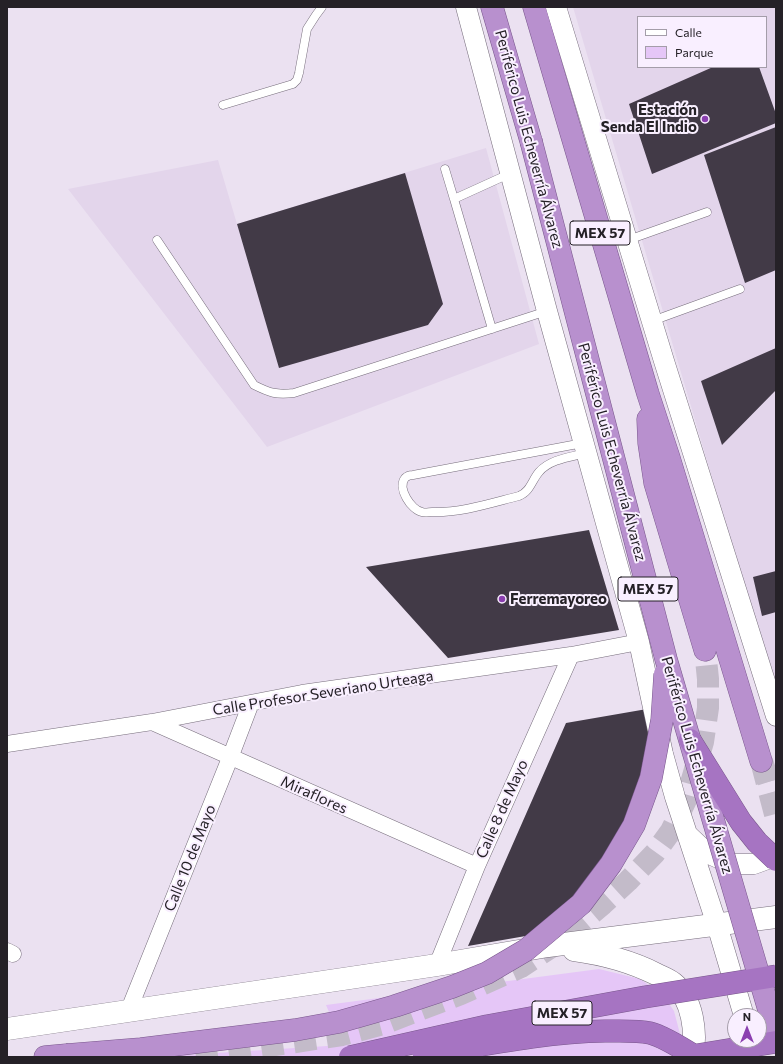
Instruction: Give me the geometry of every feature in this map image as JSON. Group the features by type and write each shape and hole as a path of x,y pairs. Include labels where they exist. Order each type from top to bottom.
{"highway":[{"name":"Periférico Luis Echeverría Álvarez","path":"492,7 531,141 666,659 776,1034"},
{"name":"MEX 57","path":"534,7 648,394 761,760"},
{"path":"648,394 649,443 655,483 705,650"},
{"path":"45,1057 141,1049 287,1031 339,1022 395,1006 452,987 487,973 526,950 581,904 611,864 634,825 651,778 662,720 666,659"},
{"path":"690,740 741,822 757,842 776,860"},
{"name":"MEX 57","path":"350,1057 487,1026 645,997 776,976"},
{"path":"411,1057 535,1036 576,1032 621,1031 650,1033 684,1049 696,1057"},
{"path":"685,1057 776,1042"}],"main road":[{"path":"7,1029 437,965 548,946 776,917"},
{"path":"548,946 603,954 640,966 672,982 681,991 693,1021 694,1048 692,1057"}],"street":[{"path":"466,7 509,174 639,642 664,754 685,832 717,925 742,1008"},
{"path":"556,7 652,321 776,716"},
{"name":"Calle Profesor Severiano Urteaga","path":"7,744 152,722 310,692 571,655 639,642"},
{"name":"Calle 8 de Mayo","path":"437,965 477,866 571,655"},
{"name":"Calle 10 de Mayo","path":"128,1012 251,703"},
{"name":"Miraflores","path":"152,722 230,758 477,866"},
{"path":"685,832 707,853 732,864 754,864 776,854"}],"lane":[{"path":"223,105 293,84 297,80 299,73 307,29 322,7"},
{"path":"445,169 492,329"},
{"path":"454,199 509,174"},
{"path":"628,240 707,212"},
{"path":"157,240 254,385 266,391 281,395 294,393 547,311"},
{"path":"652,321 740,289"},
{"path":"585,448 547,466 539,472 527,491 519,496 457,510 422,512 413,507 407,500 403,485 406,477 413,474 585,448"}],"shaded area":[{"path":"573,7 776,7 776,694"},
{"path":"486,148 539,344 267,447 68,189 218,160 237,224"}],"green space":[{"path":"599,969 640,979 663,995 674,1011 680,1034 675,1057 152,1057 343,1045 326,1005"}],"building":[{"name":"Estación Senda El Indio","path":"711,68 759,68 776,114 776,123 652,174 629,104"},
{"path":"776,127 776,270 745,283 704,155"},
{"path":"405,173 443,304 428,325 279,368 237,224"},
{"path":"776,348 776,390 722,445 701,381"},
{"name":"Ferremayoreo","path":"589,530 619,630 448,658 366,567"},
{"path":"776,571 776,612 762,616 753,577"},
{"path":"647,709 653,749 620,842 543,933 468,946 566,723"}],"tunnel":[{"path":"196,1057 342,1035 383,1024 461,994 521,967 556,944 628,881 655,853 671,831 686,800 703,742 708,708 708,679 705,650"},
{"path":"761,761 776,818"},
{"path":"762,761 776,804"}],"place":[{"name":"Estación Senda El Indio","path":"705,119"},
{"name":"Ferremayoreo","path":"502,599"}]}
